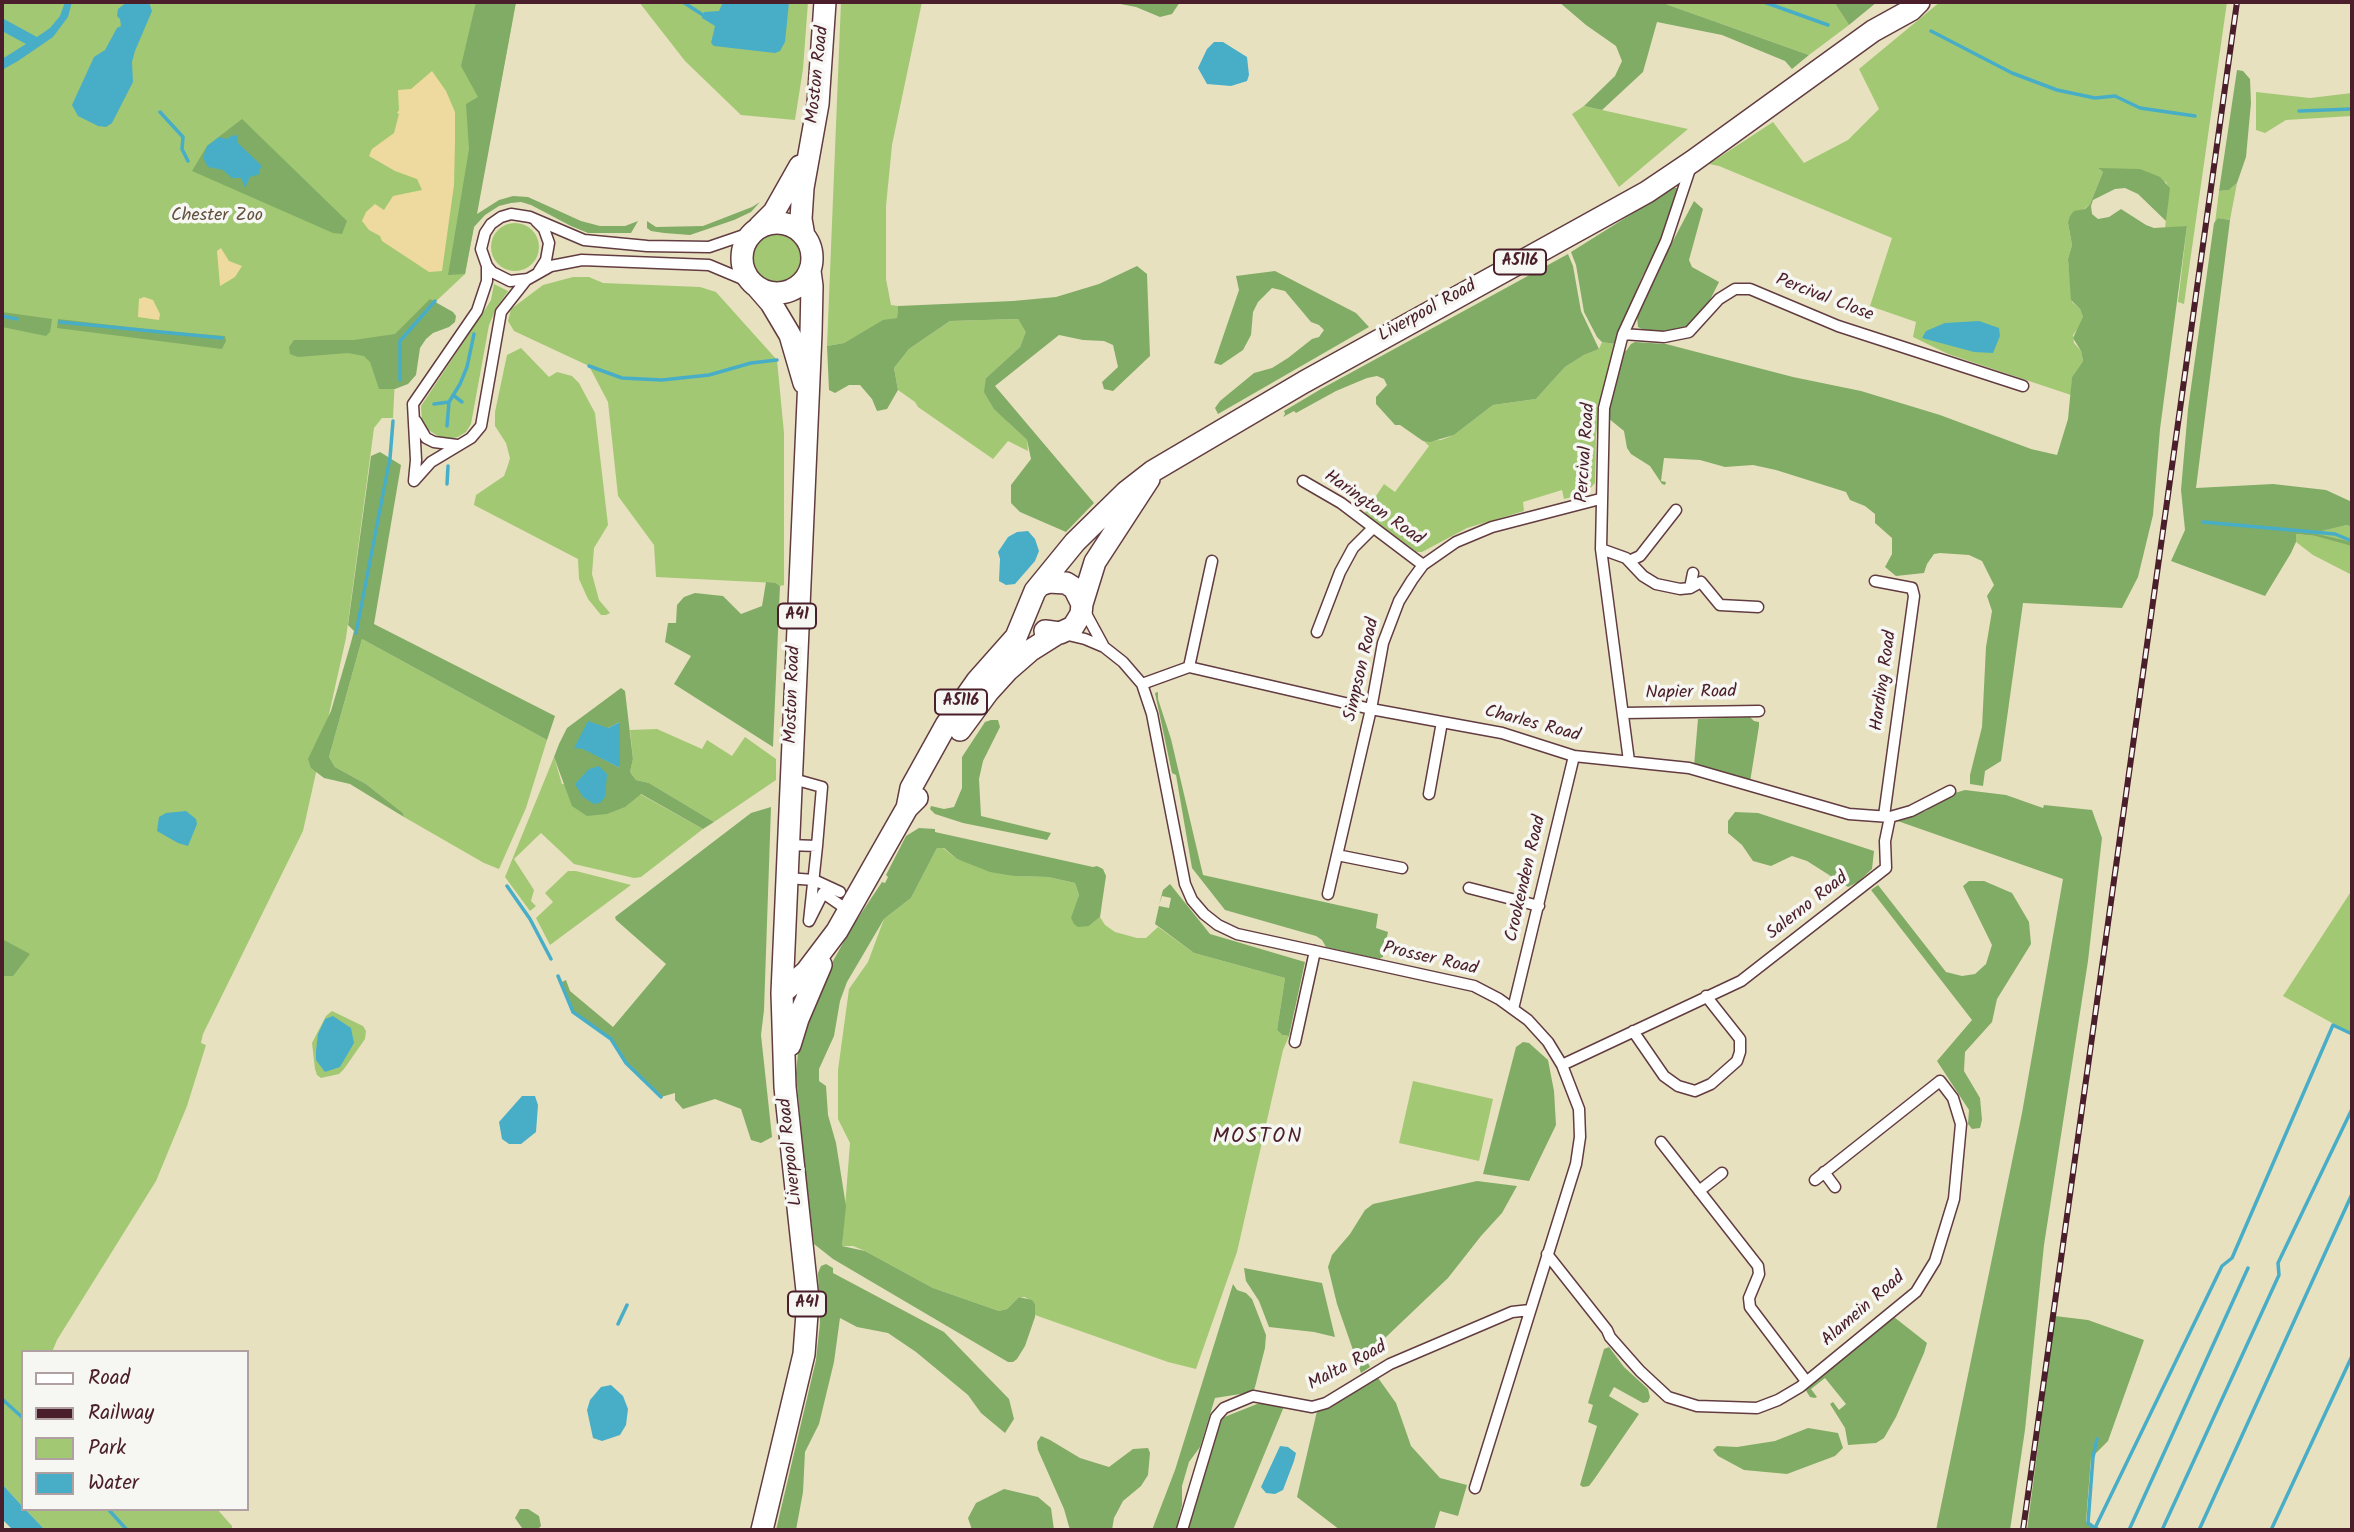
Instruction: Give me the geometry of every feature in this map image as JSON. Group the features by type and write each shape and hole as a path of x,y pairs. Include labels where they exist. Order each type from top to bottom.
{"highway":[{"name":"Moston Road","path":"804,236 801,203 818,104 825,2"},
{"name":"Liverpool Road","path":"1873,30 1900,2"},
{"name":"Liverpool Road","path":"1040,585 1093,523 1153,471 1407,323 1647,192 1873,30 1911,10 1919,2"},
{"name":"Moston Road","path":"756,230 774,212 810,147"},
{"path":"773,223 784,224 796,228 804,236 812,254 810,271 805,279 790,291 772,293 755,286 745,274 741,255 744,243 756,230 773,223"},
{"name":"Moston Road","path":"782,993 813,286 810,271"},
{"name":"Moston Road","path":"755,286 771,303 790,335 808,397"},
{"name":"Liverpool Road","path":"1082,605 1095,562 1153,471"},
{"path":"1040,585 1049,582 1066,583 1074,588 1082,605"},
{"name":"A5116","path":"907,808 911,788 946,725 977,681 1016,637 1040,585"},
{"path":"1029,605 1034,622 1049,632 1059,633"},
{"name":"A5116","path":"782,993 807,972 838,931 907,808 922,793 953,741 988,692 1019,660 1059,633 1073,627 1081,614 1082,605"},
{"path":"785,1075 790,1043 798,1019 838,931"},
{"name":"Liverpool Road","path":"762,1530 804,1354 807,1300 785,1075 782,993"}],"street":[{"name":"Percival Road","path":"1629,761 1601,549 1600,499 1605,408 1623,334 1666,241 1693,161"},
{"path":"755,286 709,265 582,260 551,266 519,281 504,279 487,266 482,256 482,243 491,224 501,216 511,214 530,217 584,240 647,246 709,247 756,230"},
{"path":"487,266 487,281 477,311 413,404 416,460 414,481 431,462 471,438 481,426 501,312 546,260 549,243 544,229 530,217"},
{"name":"Percival Close","path":"1623,334 1664,337 1689,331 1719,299 1735,289 1750,289 1838,326 2023,386"},
{"path":"412,413 426,438 434,442 457,445"},
{"name":"Harington Road","path":"1303,481 1341,503 1423,565"},
{"name":"Simpson Road","path":"1328,894 1371,709 1383,643 1399,601 1423,565 1457,542 1492,527 1600,499"},
{"path":"1629,561 1640,555 1676,510"},
{"path":"1317,632 1340,572 1353,548 1372,529"},
{"path":"1601,549 1629,561 1643,576 1656,584 1679,589 1690,588 1701,582 1720,605 1758,607"},
{"path":"1142,684 1189,667 1212,561"},
{"path":"1690,588 1693,573"},
{"name":"Harding Road","path":"1875,581 1912,588 1914,596 1887,816"},
{"name":"Prosser Road","path":"1082,605 1104,647"},
{"name":"Prosser Road","path":"1059,633 1104,647 1123,662 1142,684 1152,714 1185,884 1192,900 1204,914 1218,925 1237,934 1474,986 1499,999 1528,1020 1548,1042 1562,1065 1579,1109 1580,1137 1576,1164 1475,1488"},
{"name":"Charles Road","path":"1189,667 1371,709 1502,733 1574,756 1689,768 1849,814 1887,816 1911,811 1950,790"},
{"name":"Napier Road","path":"1623,713 1759,711"},
{"path":"1429,794 1442,722"},
{"name":"Crookenden Road","path":"1513,1009 1574,756"},
{"path":"790,778 822,787 809,921 823,894 849,911"},
{"name":"Salerno Road","path":"1562,1065 1741,981 1886,868 1887,816"},
{"path":"788,845 817,846"},
{"path":"1337,855 1402,868"},
{"path":"786,878 814,880 839,892"},
{"path":"1469,888 1539,906"},
{"path":"1295,1042 1315,951"},
{"path":"1633,1031 1664,1076 1678,1086 1695,1091 1711,1084 1737,1061 1740,1039 1706,996"},
{"name":"Alamein Road","path":"1547,1254 1610,1337 1640,1371 1668,1396 1697,1406 1756,1408 1778,1400 1806,1381 1916,1292 1935,1261 1954,1199 1961,1124 1953,1098 1940,1081 1819,1176 1835,1187"},
{"path":"1661,1142 1758,1266 1759,1274 1749,1298 1750,1307 1806,1381"},
{"path":"1699,1191 1722,1173"},
{"name":"Malta Road","path":"1182,1530 1216,1417 1224,1408 1253,1396 1312,1407 1326,1403 1390,1364 1513,1312 1530,1310"}],"green space":[{"name":"Chester Zoo","path":"2,2 516,2 465,274 397,338 393,418 382,418 374,428 346,638 303,831 203,1034 201,1043 206,1045 187,1106 156,1181 53,1350 21,1350 21,1505 2,1484"},
{"path":"476,2 516,2 477,214 499,200 513,196 528,197 581,221 600,226 625,226 638,221 631,233 588,233 531,205 511,203 499,206 485,215 474,227 465,274 448,275 469,149 466,104 478,97 461,66"},
{"path":"639,2 808,2 803,69 795,120 741,115 685,61"},
{"path":"841,2 922,2 892,145 886,206 886,279 891,305 898,306 897,318 883,321 844,343 827,346"},
{"path":"1110,2 1180,2 1172,14 1160,17 1136,7"},
{"path":"1559,2 1660,2 1809,55 1792,69 1785,61 1722,35 1657,22 1643,72 1602,110 1584,106 1615,76 1622,61 1616,46"},
{"path":"1660,2 1834,2 1849,25 1809,55"},
{"path":"1834,2 1877,2 1849,25"},
{"path":"1940,2 2227,2 2184,304 2178,302 2187,226 2165,229 2169,188 2166,182 2099,169 2103,172 2090,204 2068,223 2072,245 2068,259 2072,302 2080,309 2083,317 2083,322 2073,335 2083,361 2072,377 2071,395 1948,354 1913,337 1916,322 1870,306 1892,238 1709,164 1773,122 1804,163 1848,140 1879,109 1859,69"},
{"path":"2237,70 2243,71 2250,79 2251,103 2246,157 2237,183 2229,190 2219,191"},
{"path":"2256,92 2310,98 2352,93 2352,116 2286,120 2265,133 2256,130"},
{"path":"1584,106 1688,129 1619,187 1572,114"},
{"path":"242,119 347,221 342,234 333,233 192,171 207,146"},
{"path":"2098,168 2140,169 2160,177 2170,188 2166,221 2138,194 2125,188 2115,189 2093,200 2092,214 2098,219 2109,217 2121,209 2154,228 2187,226 2160,429 2153,515 2138,577 2122,608 2023,603 2001,761 1985,771 1983,786 1970,784 1982,727 1986,647 1992,611 1987,596 1994,585 1982,561 1969,555 1934,554 1924,573 1896,576 1885,567 1892,554 1892,538 1875,523 1875,514 1850,500 1846,492 1776,470 1753,465 1725,467 1700,460 1664,458 1661,481 1666,482 1665,485 1662,484 1650,466 1631,454 1624,431 1608,418 1613,382 1623,350 1626,351 1631,344 1666,344 1793,377 1861,391 1940,415 2031,449 2057,455 2068,419 2072,377 2083,361 2081,351 2073,338 2083,317 2080,309 2071,300 2068,259 2072,245 2068,223 2074,211 2085,209 2090,204 2103,172"},
{"path":"2237,183 2230,220 2218,218 2215,223 2219,191 2229,190"},
{"path":"1673,188 1679,188 1684,197 1642,277 1615,344 1602,342 1584,312 1576,265 1571,252"},
{"path":"1694,201 1703,209 1689,260 1692,267 1719,282 1706,308 1691,326 1670,333 1646,331 1638,327 1637,316"},
{"path":"760,202 751,212 690,235 651,231 647,228 647,221 656,227 703,226"},
{"path":"2218,218 2230,220 2196,488 2273,484 2326,490 2352,502 2352,527 2347,525 2313,533 2352,542 2352,546 2316,536 2296,534 2291,553 2265,596 2171,561 2185,530 2181,490 2188,409 2214,223"},
{"path":"515,223 532,230 539,247 532,264 515,271 498,264 491,247 498,230"},
{"path":"776,234 785,235 793,241 799,249 799,267 793,275 785,281 776,282 767,281 759,275 753,267 752,258 753,249 759,241 767,235"},
{"path":"1568,254 1573,266 1581,311 1599,349 1565,367 1536,399 1493,405 1454,435 1430,442 1423,441 1400,425 1395,425 1376,404 1376,397 1387,385 1384,379 1377,376 1336,391 1296,413 1294,411 1283,417 1284,411 1321,389"},
{"path":"1137,266 1147,274 1150,356 1113,391 1104,389 1102,382 1118,367 1113,345 1104,341 1059,335 995,386 1094,503 1066,532 1020,512 1011,503 1011,485 1031,459 1027,440 994,409 984,392 986,378 1020,347 1026,332 1018,319 950,321 909,349 894,368 898,390 887,409 877,411 872,399 860,385 849,385 835,393 829,390 827,346 844,343 883,320 897,318 898,306 1056,297 1099,284"},
{"path":"1275,271 1356,313 1369,327 1218,414 1215,408 1220,401 1254,373 1272,368 1312,339 1319,337 1324,330 1311,322 1285,291 1272,288 1258,302 1253,312 1251,335 1243,350 1221,365 1214,363 1239,290 1236,276"},
{"path":"573,277 589,277 603,283 700,287 716,292 777,360 784,433 784,585 656,577 654,545 618,496 608,402 589,366 514,331 508,321 511,309 543,285"},
{"path":"494,284 508,291 489,325 471,424 466,432 458,437 441,438 427,429 422,421 421,406 491,300"},
{"path":"430,299 453,312 456,316 455,322 426,339 420,348 416,375 408,384 395,389 379,389 370,362 364,356 348,353 298,357 290,354 289,347 294,340 354,340 395,334"},
{"path":"2,312 52,319 50,332 46,336 2,327"},
{"path":"58,319 225,336 226,341 222,349 57,328"},
{"path":"1018,319 1027,332 1020,347 986,378 1008,422 1027,440 1028,451 1008,441 993,459 898,390 894,368 909,349 950,321"},
{"path":"1602,342 1615,344 1602,392 1596,435 1595,483 1586,493 1564,499 1562,490 1523,502 1524,511 1467,528 1422,552 1417,552 1364,514 1384,484 1395,492 1429,446 1424,441 1441,440 1454,435 1493,405 1536,399 1565,367 1599,349"},
{"path":"521,348 549,377 557,372 572,376 579,383 595,413 608,525 594,548 592,574 599,600 610,613 606,615 601,615 588,599 579,579 578,559 474,505 476,495 504,476 508,465 510,458 506,443 495,426 495,412 507,355"},
{"path":"380,452 401,465 374,624 555,716 547,740 362,639 329,757 335,767 366,784 403,813 404,817 350,784 324,778 311,768 308,759 331,711 354,631 348,625 371,456"},
{"path":"2347,525 2352,527 2352,575 2313,555 2296,542 2296,534 2316,536 2311,533"},
{"path":"766,582 780,586 773,747 674,684 691,656 665,642 668,623 676,623 677,605 684,597 695,593 723,596 741,614 762,606"},
{"path":"362,639 547,740 526,808 499,869 404,817 403,813 366,784 335,767 329,757"},
{"path":"621,688 625,691 633,759 630,772 636,780 649,783 714,822 703,829 641,794 625,807 607,814 587,816 572,806 554,757 567,728","holes":["620,722 620,768 583,748"]},
{"path":"1158,692 1203,875 1378,914 1376,928 1388,932 1383,957 1379,959 1326,947 1316,936 1225,910 1192,868 1176,775 1172,773 1155,693"},
{"path":"1750,717 1759,722 1759,726 1750,782 1694,766 1698,719"},
{"path":"998,720 1000,727 983,761 979,779 981,816 1051,833 1047,840 963,823 935,814 930,809 931,806 944,809 954,807 962,788 962,757 985,722"},
{"path":"657,729 702,749 707,740 732,756 745,737 776,759 776,780 714,822 649,783 636,780 630,772 633,759 630,730"},
{"path":"554,757 562,784 640,794 703,829 641,877 634,878 574,864 541,833 514,859 534,890 531,901 536,906 530,911 505,877"},
{"path":"1965,790 2006,795 2043,808 2044,805 2092,810 2102,838 2088,961 2044,1245 2025,1430 2010,1530 1936,1530 2022,1113 2063,879 1892,819 1926,811 1941,797"},
{"path":"771,807 761,1035 772,1137 761,1143 751,1140 741,1109 715,1099 683,1109 675,1100 675,1093 661,1097 626,1063 611,1039 573,1012 562,982 566,980 570,991 613,1027 666,964 615,917 751,813"},
{"path":"1735,812 1758,813 1874,851 1872,869 1848,887 1807,861 1792,856 1771,866 1753,861 1742,845 1728,833 1728,821"},
{"path":"919,828 935,829 935,832 1097,866 1103,869 1106,876 1100,917 1089,926 1078,927 1071,918 1079,895 1075,883 1048,877 990,872 957,859 944,848 937,848 911,898 884,919 847,982 840,1001 834,1036 819,1069 819,1081 826,1086 828,1115 836,1143 846,1206 842,1246 865,1251 933,1288 999,1311 1007,1309 1019,1297 1032,1300 1035,1304 1035,1317 1025,1346 1013,1362 1008,1362 833,1259 814,1244 796,1074 799,1041 824,977 852,927 882,882 885,883 888,877 886,875 906,836"},
{"path":"937,848 943,848 957,859 1014,876 1048,877 1075,883 1079,895 1072,918 1089,926 1100,917 1105,925 1115,932 1137,938 1146,938 1158,927 1194,953 1285,978 1277,1030 1282,1035 1289,1036 1283,1050 1237,1252 1196,1369 1168,1362 1035,1315 1035,1304 1025,1297 1019,1297 1007,1309 999,1311 933,1288 853,1246 842,1246 850,1143 838,1119 838,1070 849,989 868,962 884,919 911,898"},
{"path":"568,871 631,885 550,945 536,918 553,902 545,893"},
{"path":"1969,881 1984,881 2012,893 2029,922 2031,944 1997,999 1992,1022 1965,1052 1964,1071 1980,1098 1982,1120 1980,1128 1972,1129 1968,1124 1969,1110 1937,1061 1972,1020 1871,890 1878,885 1946,972 1962,976 1975,974 1986,964 1992,945 1963,886"},
{"path":"1170,884 1210,934 1305,962 1289,1036 1282,1035 1277,1030 1285,978 1194,953 1155,924 1159,906 1169,908 1171,898 1162,896 1159,905 1163,890"},
{"path":"2352,890 2352,1034 2283,996"},
{"path":"2,939 30,954 13,976 2,976"},
{"path":"332,1011 363,1026 366,1031 365,1039 339,1074 321,1078 315,1069 312,1043 326,1016"},
{"path":"1523,1042 1529,1043 1548,1060 1554,1091 1556,1125 1529,1181 1483,1174 1516,1047"},
{"path":"1413,1081 1493,1099 1479,1161 1399,1143"},
{"path":"1477,1181 1517,1186 1502,1213 1448,1278 1365,1357 1370,1367 1361,1373 1337,1304 1328,1267 1332,1255 1365,1210 1373,1204"},
{"path":"826,1264 833,1268 833,1273 944,1332 1009,1399 1014,1419 1005,1433 981,1413 968,1395 916,1352 888,1333 857,1327 840,1318 834,1362 819,1424 805,1452 803,1492 796,1530 776,1530 816,1360 820,1323 818,1273 821,1266"},
{"path":"1244,1268 1322,1283 1335,1337 1269,1327 1259,1301 1246,1281"},
{"path":"1233,1284 1237,1290 1252,1299 1266,1335 1255,1387 1253,1392 1215,1398 1200,1447 1189,1462 1182,1486 1182,1505 1176,1530 1152,1530 1175,1470"},
{"path":"2055,1316 2088,1320 2144,1340 2108,1441 2091,1458 2086,1522 2095,1530 2027,1530"},
{"path":"1894,1317 1927,1343 1924,1353 1884,1438 1876,1443 1848,1445 1845,1428 1830,1404 1833,1402 1839,1410 1846,1404 1825,1378 1811,1389 1817,1397 1810,1397 1805,1389"},
{"path":"1609,1347 1624,1367 1648,1389 1650,1397 1648,1402 1643,1403 1614,1387 1609,1396 1639,1414 1589,1486 1583,1487 1580,1485 1597,1426 1588,1422 1593,1405 1588,1403 1604,1349"},
{"path":"1376,1375 1396,1403 1411,1446 1440,1478 1467,1485 1458,1516 1440,1511 1434,1530 1340,1530 1297,1497 1317,1411"},
{"path":"1257,1404 1285,1404 1233,1530 1187,1530 1222,1418"},
{"path":"1808,1428 1838,1433 1843,1448 1835,1456 1787,1474 1744,1470 1718,1456 1713,1450 1717,1446 1737,1447 1775,1441"},
{"path":"1041,1436 1080,1458 1109,1467 1133,1449 1148,1448 1148,1475 1141,1486 1123,1501 1114,1518 1112,1530 1070,1530 1064,1509 1038,1450 1037,1442"},
{"path":"1004,1489 1038,1497 1051,1508 1054,1530 972,1530 968,1518 976,1503"},
{"path":"520,1509 528,1509 539,1516 541,1526 537,1530 522,1528 515,1518"},
{"path":"27,1511 219,1511 232,1526 232,1530 45,1530"}],"sand":[{"path":"432,71 446,91 455,112 455,141 454,185 442,271 429,272 382,241 380,236 369,230 362,221 366,212 375,204 384,210 393,196 422,190 417,179 395,171 369,156 372,149 394,133 399,114 398,90 411,89"},
{"path":"221,248 229,261 242,266 235,277 220,286 217,251"},
{"path":"144,297 153,300 160,314 159,320 138,317 139,299"}],"water":[{"path":"65,2 72,2 68,17 53,37 2,70 2,59 26,44 2,31 2,18 37,37 50,28 60,16"},
{"path":"127,2 149,2 152,11 132,62 133,82 112,123 106,127 98,126 78,116 72,105 94,57 105,50 117,28 121,26 117,16 118,9"},
{"path":"723,2 789,2 785,42 780,51 775,53 714,46 711,43 715,26 702,18 704,12 719,11"},
{"path":"1214,42 1223,42 1247,57 1247,81 1231,86 1207,84 1198,68 1207,49"},
{"path":"237,135 238,143 262,166 260,174 250,177 245,188 241,178 232,178 223,170 208,167 203,158 207,146 219,137 227,139"},
{"path":"1979,321 1999,328 2000,336 1993,353 1974,352 1922,338 1926,331 1945,323"},
{"path":"1028,531 1035,539 1039,551 1035,561 1015,584 1006,585 999,581 998,552 1008,537 1017,532"},
{"path":"588,721 608,728 620,722 620,768 583,749 574,748"},
{"path":"599,766 607,774 605,797 600,803 594,804 583,797 575,784 589,769"},
{"path":"186,811 196,819 197,824 188,846 157,831 159,817 166,813"},
{"path":"333,1016 351,1028 354,1043 340,1067 325,1072 316,1060 318,1034 325,1019"},
{"path":"522,1096 535,1096 538,1105 536,1132 521,1144 509,1144 502,1139 499,1122"},
{"path":"611,1385 623,1396 628,1409 626,1425 620,1435 602,1441 593,1438 587,1410 590,1400 601,1387"},
{"path":"1280,1446 1288,1447 1296,1453 1294,1461 1283,1490 1275,1494 1266,1493 1261,1487"},
{"path":"2,1484 21,1505 21,1511 27,1511 45,1530 13,1530 2,1519"}],"waterway":[{"path":"683,2 703,15"},
{"path":"1764,2 1828,25"},
{"path":"1931,31 2012,73 2057,90 2095,98 2115,96 2140,108 2195,116"},
{"path":"2299,111 2352,109"},
{"path":"160,112 183,137 182,149 188,161"},
{"path":"400,380 400,341 435,301"},
{"path":"2,316 17,319"},
{"path":"60,322 222,338"},
{"path":"447,426 449,402 467,367 474,334"},
{"path":"589,366 622,378 662,380 709,375 751,363 777,360"},
{"path":"453,395 462,402"},
{"path":"434,404 449,402"},
{"path":"356,633 390,458 393,421"},
{"path":"447,484 448,466"},
{"path":"2203,522 2335,534 2352,541"},
{"path":"507,886 530,919 551,959"},
{"path":"558,976 573,1012 611,1039 626,1063 661,1097"},
{"path":"2100,1530 2095,1528 2222,1266 2232,1258 2333,1025 2352,1034"},
{"path":"2162,1530 2279,1275 2278,1263 2352,1109"},
{"path":"2199,1530 2352,1194"},
{"path":"2129,1530 2248,1268"},
{"path":"618,1324 627,1305"},
{"path":"2271,1530 2352,1356"},
{"path":"2,1399 21,1416"},
{"path":"2095,1528 2088,1523 2097,1439"},
{"path":"110,1511 127,1530"}],"railway":[{"path":"2023,1530 2237,2"}],"district":[{"name":"MOSTON","path":"1258,1138"}]}
